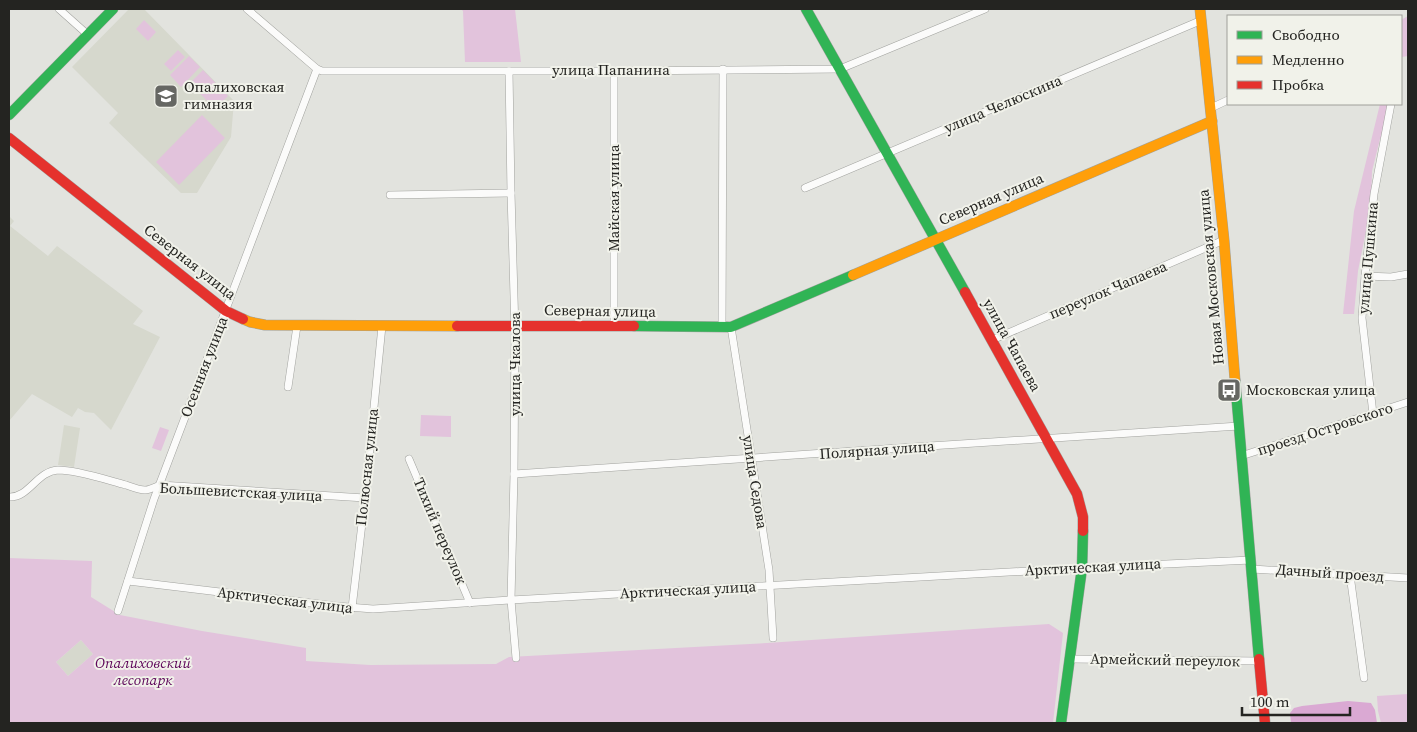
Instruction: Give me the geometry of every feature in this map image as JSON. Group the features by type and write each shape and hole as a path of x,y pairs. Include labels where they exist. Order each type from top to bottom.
{"street":[{"path":"59,9 87,34"},
{"path":"9,115 113,9"},
{"path":"247,9 316,69"},
{"name":"улица Чапаева","path":"806,9 1077,494 1083,517 1082,568 1061,723"},
{"name":"улица Папанина","path":"316,69 322,71 840,69 985,9"},
{"name":"Новая Московская улица","path":"1200,9 1224,240 1265,723"},
{"name":"улица Челюскина","path":"805,188 1202,20"},
{"name":"Осенняя улица","path":"118,611 160,485 316,69"},
{"name":"улица Седова","path":"723,69 726,327 751,459 769,570 773,638"},
{"name":"улица Чкалова","path":"509,71 515,324 511,600 516,658"},
{"name":"Майская улица","path":"614,71 614,326"},
{"path":"1211,108 1227,100"},
{"name":"улица Пушкина","path":"1373,414 1362,318 1374,194 1391,105"},
{"name":"Северная улица","path":"9,138 226,311 250,322 265,326 515,324 726,327 1212,121"},
{"path":"390,194 511,193"},
{"name":"переулок Чапаева","path":"992,340 1224,240"},
{"path":"1365,276 1391,277 1408,274"},
{"path":"288,387 297,326"},
{"name":"Полюсная улица","path":"352,608 382,326"},
{"name":"проезд Островского","path":"1241,456 1408,402"},
{"name":"Полярная улица","path":"514,474 1046,437 1239,426"},
{"name":"Тихий переулок","path":"409,459 470,603"},
{"name":"Большевистская улица","path":"9,497 16,497 21,494 50,471 59,470 146,490 160,485 365,498"},
{"name":"Арктическая улица","path":"128,581 352,608 387,609 511,600 1082,568 1251,564"},
{"name":"Дачный проезд","path":"1251,564 1350,575 1408,578"},
{"path":"1350,575 1364,678"},
{"name":"Армейский переулок","path":"1070,659 1259,661"}],"shaded area":[{"name":"Опалиховская гимназия","path":"129,9 144,9 234,101 231,137 197,193 181,193 109,123 118,113 72,67"},
{"path":"9,216 14,221 10,226 48,256 57,246 143,311 133,324 160,337 111,430 94,413 85,412 78,408 72,417 32,394 9,421"},
{"path":"64,425 80,428 74,467 58,465"},
{"path":"81,640 93,654 68,676 56,662"},
{"path":"1348,701 1371,703 1375,710 1377,723 1291,723 1290,713 1294,708"}],"green space":[{"path":"461,9 515,9 521,62 465,62 463,11"},
{"path":"1408,16 1408,56 1402,57 1402,19"},
{"path":"144,20 156,32 148,41 136,29"},
{"path":"178,50 185,57 171,71 164,64"},
{"path":"189,56 200,67 181,87 170,75"},
{"path":"203,70 228,96 215,109 190,83"},
{"path":"1380,105 1395,105 1388,126 1380,139 1372,171 1371,205 1358,271 1354,314 1343,314 1354,211"},
{"path":"202,115 225,138 179,185 156,162"},
{"path":"421,415 451,416 451,437 420,436"},
{"path":"160,427 169,430 161,451 152,448"},
{"name":"Опалиховский лесопарк","path":"9,558 92,561 91,597 120,615 306,648 306,661 370,665 496,664 509,657 767,643 1049,624 1063,633 1053,723 9,723","holes":["81,640 93,654 68,676 56,662"]},
{"path":"1408,694 1408,723 1381,723 1377,696"}],"traffic: fast":[{"path":"9,115 113,9"},
{"path":"806,9 965,292"},
{"path":"634,326 731,327 853,275"},
{"path":"1235,380 1259,659"},
{"path":"1061,723 1082,568 1083,531"}],"traffic: slow":[{"path":"1200,9 1224,240 1235,380"},
{"path":"853,275 1212,121"},
{"path":"243,319 265,325 457,326"}],"traffic: jam":[{"path":"9,138 226,311 243,319"},
{"path":"965,292 1077,494 1083,517 1083,531"},
{"path":"457,326 634,326"},
{"path":"1259,659 1265,723"}],"place":[{"name":"Опалиховская гимназия","path":"166,96"},
{"name":"Московская улица","path":"1229,390"}]}
